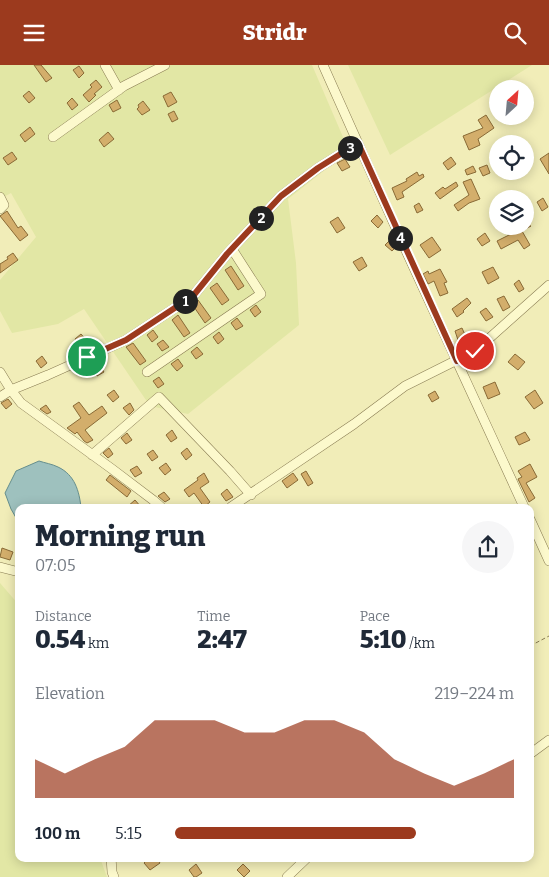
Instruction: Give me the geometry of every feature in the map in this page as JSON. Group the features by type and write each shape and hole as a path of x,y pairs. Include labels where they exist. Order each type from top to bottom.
{"street":[{"path":"105,65 119,90"},
{"path":"53,137 119,90 165,65"},
{"path":"322,65 523,504"},
{"path":"0,397 126,340 193,296 232,249 281,196 318,168 358,143"},
{"path":"0,197 4,205 0,209"},
{"path":"147,372 261,293 232,249"},
{"path":"236,504 354,424 405,386 475,351 548,288"},
{"path":"0,372 11,391 21,403 158,504"},
{"path":"92,455 159,397 251,495"},
{"path":"534,528 549,561"},
{"path":"0,567 15,571"},
{"path":"534,751 549,740"},
{"path":"111,862 114,877"},
{"path":"287,877 303,862"}],"path":[{"path":"534,644 549,636"}],"green space":[{"path":"0,65 312,65 349,151 288,199 296,263 299,325 188,414 150,406 84,309 58,324 12,333 0,311 0,280 36,237 11,193 0,199"},
{"path":"348,65 532,65 508,80 489,80 489,92 390,155"},
{"path":"0,583 15,600 15,862 101,862 107,877 0,877"}],"water":[{"path":"39,461 64,470 75,484 80,504 15,504 15,516 5,493 16,471"}],"building":[{"path":"34,65 41,65 52,78 46,82"},
{"path":"79,66 84,73 79,78 73,70"},
{"path":"96,80 102,87 89,102 83,95 92,87 90,85"},
{"path":"29,91 35,98 29,103 23,96"},
{"path":"171,92 177,102 168,107 163,96"},
{"path":"72,98 78,105 72,110 67,103"},
{"path":"117,100 121,108 113,112 109,105"},
{"path":"143,101 150,110 142,115 137,109 138,105"},
{"path":"174,111 178,119 172,122 168,114"},
{"path":"486,115 489,125 492,125 494,128 478,139 480,145 469,150 463,136 483,128 478,120"},
{"path":"30,127 35,134 25,142 20,135"},
{"path":"108,132 114,139 104,147 99,140"},
{"path":"12,152 17,159 8,165 3,158"},
{"path":"549,153 549,174 540,159"},
{"path":"451,157 456,164 448,170 443,163"},
{"path":"345,159 350,167 342,171 337,163"},
{"path":"487,165 489,173 483,176 479,168"},
{"path":"473,166 476,172 467,175 465,170"},
{"path":"417,172 419,176 423,174 424,177 402,192 404,197 397,200 392,188 407,181 406,179"},
{"path":"471,179 480,199 469,203 458,211 454,205 469,195 463,182"},
{"path":"456,182 458,186 440,199 435,193 443,187 445,189"},
{"path":"543,198 548,207 542,211 537,202"},
{"path":"419,203 423,210 417,213 414,206"},
{"path":"7,211 18,228 21,226 28,235 20,241 0,216"},
{"path":"377,215 383,222 378,228 371,221"},
{"path":"338,217 345,228 337,233 330,222"},
{"path":"485,233 490,241 482,246 477,239"},
{"path":"509,235 524,235 530,245 524,249 518,240 501,249 497,241"},
{"path":"432,237 441,250 429,258 420,245"},
{"path":"391,239 397,246 392,251 385,245"},
{"path":"13,253 18,260 0,273 0,264"},
{"path":"362,257 367,266 359,271 353,262"},
{"path":"231,266 244,286 238,290 225,270"},
{"path":"493,267 499,278 488,284 482,272"},
{"path":"440,269 447,282 444,283 448,293 440,296 434,281 428,284 423,274 428,271 429,274"},
{"path":"519,280 524,289 519,292 514,284"},
{"path":"217,283 229,300 222,305 210,288"},
{"path":"504,296 510,307 503,311 497,299"},
{"path":"467,298 471,303 457,317 452,309"},
{"path":"198,300 211,318 205,323 192,304"},
{"path":"256,305 261,312 255,317 250,310"},
{"path":"486,308 493,317 486,321 480,312"},
{"path":"178,315 190,333 184,337 172,320"},
{"path":"237,318 243,326 236,330 231,323"},
{"path":"462,328 466,337 458,340 455,331"},
{"path":"153,330 158,337 152,342 147,335"},
{"path":"219,332 224,339 218,344 213,337"},
{"path":"81,334 87,341 80,346 75,339"},
{"path":"163,340 169,347 162,351 157,344"},
{"path":"133,343 146,361 140,365 126,347"},
{"path":"197,347 203,354 196,359 191,352"},
{"path":"484,351 488,357 479,364 474,358"},
{"path":"515,354 525,362 518,370 508,362"},
{"path":"42,356 47,363 41,368 36,361"},
{"path":"178,359 183,366 177,371 171,364"},
{"path":"99,365 104,372 97,376 92,369"},
{"path":"159,377 164,384 158,388 153,381"},
{"path":"495,382 500,394 488,399 483,387"},
{"path":"114,390 119,397 113,402 107,395"},
{"path":"535,390 543,403 534,409 525,397"},
{"path":"435,391 439,398 432,402 428,395"},
{"path":"8,399 12,404 6,409 1,403"},
{"path":"79,402 89,415 102,406 107,413 85,430 93,440 87,443 77,432 75,434 67,428 81,418 73,406"},
{"path":"130,403 134,410 129,415 123,408"},
{"path":"46,405 51,412 47,414 40,409"},
{"path":"172,430 177,438 171,442 166,435"},
{"path":"525,432 530,440 519,445 515,437"},
{"path":"127,433 132,440 126,444 121,438"},
{"path":"109,448 113,454 108,458 103,453"},
{"path":"187,448 192,455 186,460 181,453"},
{"path":"153,450 158,457 152,461 147,454"},
{"path":"166,463 171,470 165,475 159,468"},
{"path":"530,464 537,477 526,483 535,498 529,502 518,479 522,477 518,471"},
{"path":"137,466 142,473 135,477 130,470"},
{"path":"306,471 313,483 308,486 301,474"},
{"path":"204,473 209,482 200,488 210,502 208,504 202,504 194,493 189,497 184,490 198,480 197,478"},
{"path":"293,473 298,480 287,488 282,481"},
{"path":"110,475 131,491 127,497 106,480"},
{"path":"227,489 233,497 226,501 221,494"},
{"path":"164,492 170,499 165,502 158,496"},
{"path":"135,500 138,504 130,504"},
{"path":"2,548 13,552 10,560 0,557"},
{"path":"159,862 160,863 150,870 144,863"},
{"path":"196,864 202,873 194,877 189,870"},
{"path":"243,864 250,871 244,877 237,870"}],"route":[{"path":"87,357 126,340 193,296 227,254 281,196 318,168 358,143 457,361 475,351"}]}
